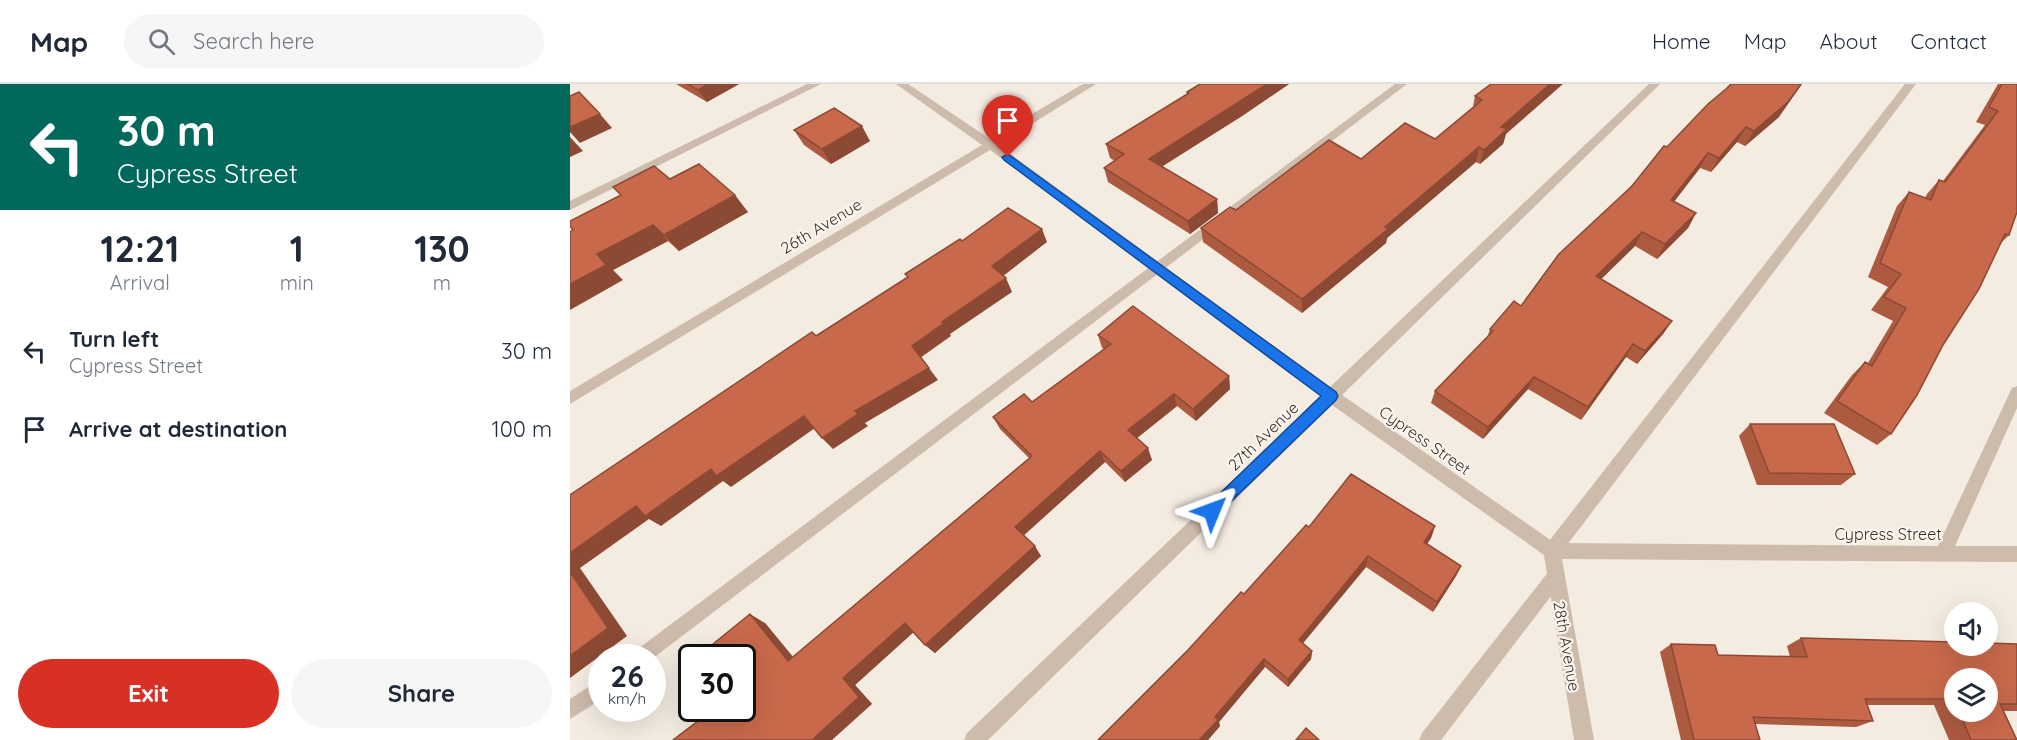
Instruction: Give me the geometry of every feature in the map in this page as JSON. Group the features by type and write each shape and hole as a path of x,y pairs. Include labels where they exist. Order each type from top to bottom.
{"street":[{"path":"570,206 816,84"},
{"name":"Cypress Street","path":"901,84 989,144 1159,267 1331,396 1552,551 2017,554"},
{"name":"26th Avenue","path":"570,398 1091,84"},
{"path":"658,644 1402,84"},
{"name":"27th Avenue","path":"974,740 1655,84"},
{"path":"1552,551 1911,84"},
{"path":"1944,552 2017,392"},
{"name":"28th Avenue","path":"1552,551 1584,740"},
{"path":"1429,740 1555,577"},
{"path":"570,710 588,697"}],"building":[{"path":"688,84 708,84 698,90"},
{"path":"1200,84 1267,84 1149,159 1217,199 1188,221 1104,168 1124,154 1106,144"},
{"path":"1491,84 1550,84 1501,127 1507,129 1484,150 1479,147 1385,227 1388,229 1302,299 1201,228 1230,207 1236,210 1329,140 1361,159 1405,123 1435,139 1482,100 1475,96"},
{"path":"1731,84 1801,84 1788,102 1754,131 1746,127 1719,158 1708,153 1671,200 1696,213 1665,244 1642,232 1596,276 1672,321 1645,351 1633,344 1588,407 1534,377 1488,427 1435,391 1493,331 1490,329 1514,301 1521,306 1559,254 1632,186 1664,146 1667,147 1708,104"},
{"path":"2002,84 2017,84 2017,212 2009,235 2005,234 1979,289 1943,345 1917,395 1891,434 1837,401 1865,362 1872,366 1906,308 1884,297 1901,274 1880,263 1909,192 1931,200 1939,180 1945,182 1998,111 1989,107"},
{"path":"579,92 600,114 570,127 570,96"},
{"path":"834,108 862,126 822,149 794,130"},
{"path":"699,164 735,195 664,235 653,225 597,254 606,265 570,284 570,232 573,230 570,221 621,195 613,187 654,166 670,179"},
{"path":"1008,208 1042,229 992,266 1006,278 942,322 944,323 912,346 929,368 855,411 858,414 822,438 804,416 716,476 711,469 645,516 636,506 570,553 570,495 812,332 816,336 908,277 905,274 960,239 962,241"},
{"path":"1133,306 1229,376 1193,409 1174,394 1128,430 1148,448 1121,471 1100,451 1015,527 1035,546 925,645 905,623 843,678 859,697 812,740 673,740 697,722 756,722 756,644 713,644 750,614 788,661 1032,456 993,417 1024,394 1032,402 1111,344 1098,335"},
{"path":"1750,424 1834,424 1855,474 1769,473"},
{"path":"1351,474 1435,526 1424,542 1461,566 1437,602 1368,556 1299,640 1312,651 1288,679 1264,659 1215,717 1218,720 1199,740 1098,740 1188,650 1241,592 1244,594 1306,525 1309,527"},
{"path":"570,572 608,628 570,656"},
{"path":"1801,638 1944,642 1944,656 1998,656 1998,643 2017,644 2017,704 2000,704 2017,740 1971,740 1964,722 1998,722 1998,668 1944,668 1944,699 1865,699 1873,721 1753,717 1760,740 1694,740 1671,644 1715,645 1718,655 1807,657"},
{"path":"1306,728 1319,740 1296,740"}],"route":[{"path":"1008,157 1331,396 1212,511"}]}
